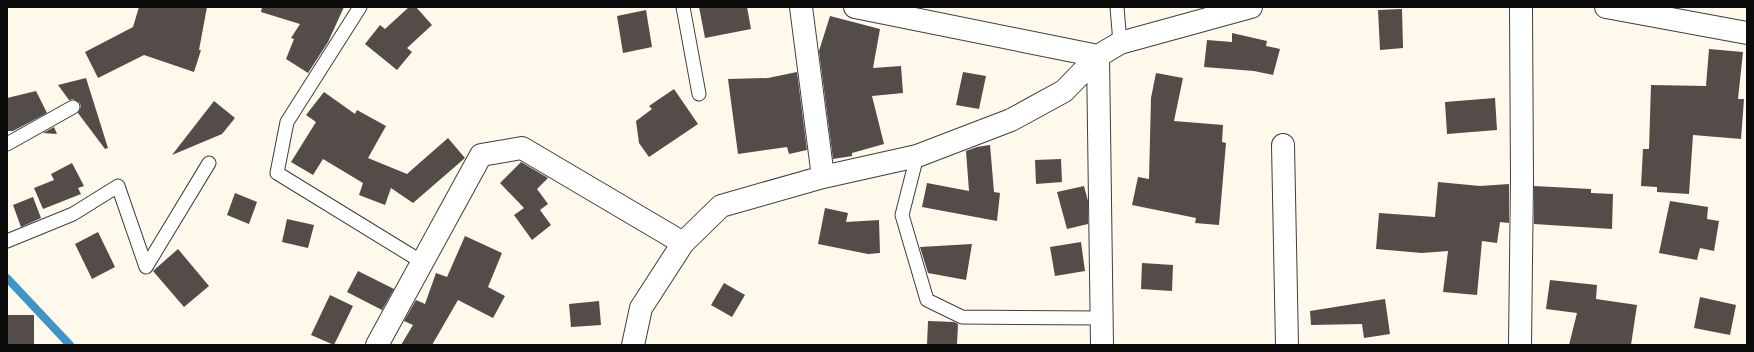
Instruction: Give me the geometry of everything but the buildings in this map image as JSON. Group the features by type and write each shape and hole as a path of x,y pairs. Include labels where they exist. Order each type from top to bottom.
{"street":[{"path":"801,7 823,177"},
{"path":"856,7 1098,56"},
{"path":"634,345 641,308 683,243 721,206 823,177 917,156 1011,120 1064,91 1098,56 1120,43 1251,7"},
{"path":"1520,345 1522,180 1521,7"},
{"path":"1606,7 1747,33"},
{"path":"1098,56 1102,345"},
{"path":"1283,145 1287,345"},
{"path":"377,345 481,155 522,148 683,243"}],"lane":[{"path":"360,7 286,122 277,173 422,262"},
{"path":"683,7 699,94"},
{"path":"1117,7 1120,43"},
{"path":"7,144 73,107"},
{"path":"917,156 902,215 927,300 962,317 1101,318"},
{"path":"7,241 73,214 118,186 146,267 209,163"}],"waterway":[{"path":"7,278 70,345"}]}
